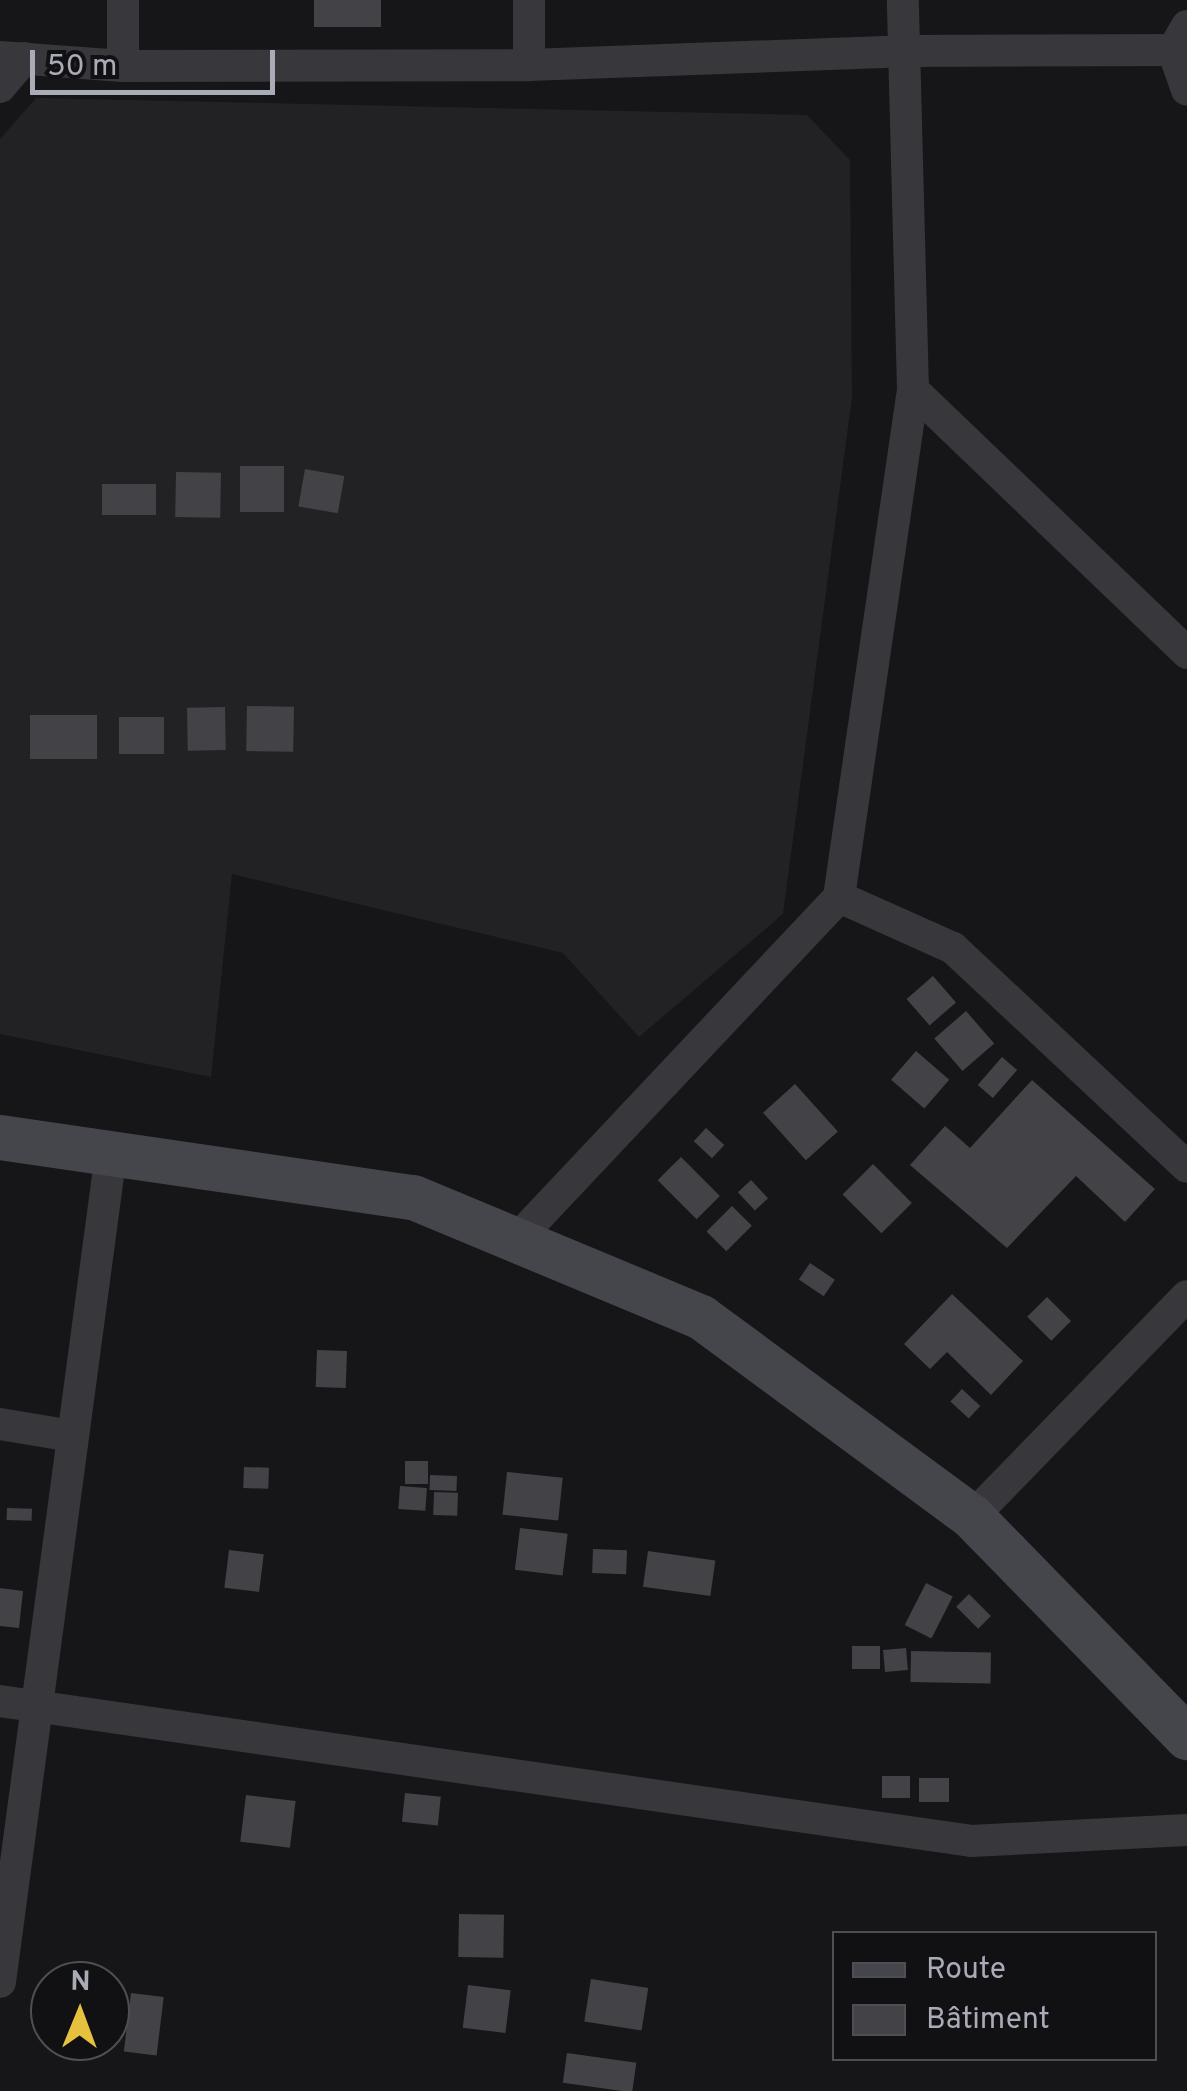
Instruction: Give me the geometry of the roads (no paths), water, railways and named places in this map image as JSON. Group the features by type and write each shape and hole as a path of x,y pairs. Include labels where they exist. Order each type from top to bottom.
{"street":[{"path":"123,0 123,66"},
{"path":"529,65 530,0"},
{"path":"516,1240 839,898 912,390 903,0"},
{"path":"0,87 12,58 123,66 529,65 1182,42 1187,90"},
{"path":"912,390 1187,653"},
{"path":"839,898 953,948 1187,1167"},
{"path":"0,1137 412,1197 700,1317 972,1517 1187,1737"},
{"path":"1,1966 110,1153"},
{"path":"972,1517 1187,1296"},
{"path":"0,1424 72,1436"},
{"path":"0,1701 972,1841 1187,1830"}]}
